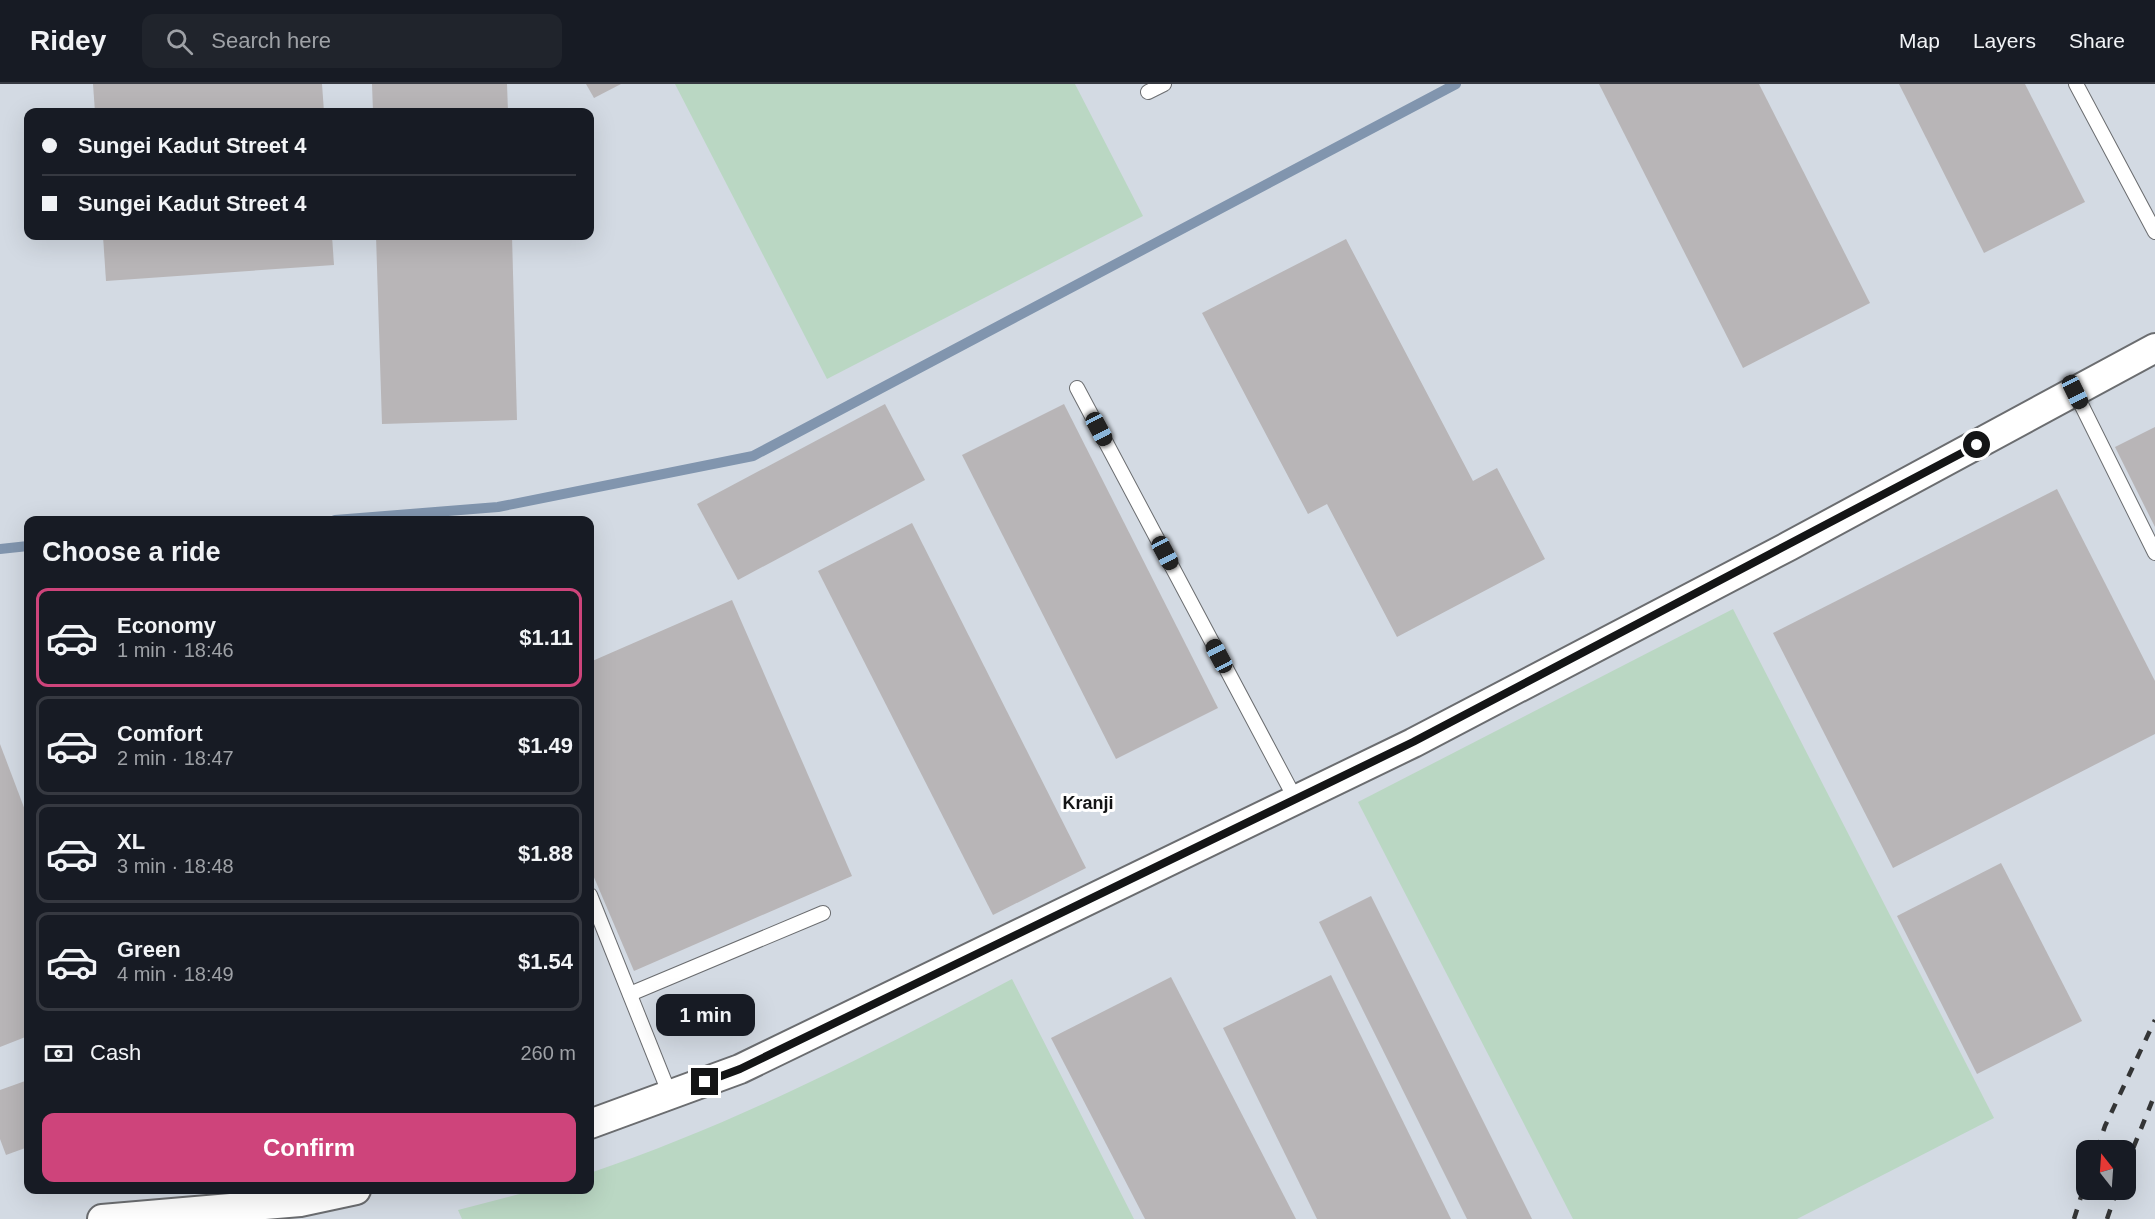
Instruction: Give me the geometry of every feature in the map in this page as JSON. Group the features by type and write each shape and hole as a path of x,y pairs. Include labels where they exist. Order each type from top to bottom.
{"street":[{"path":"594,1123 740,1069 1296,800 1455,721 2155,348"},
{"path":"102,1219 317,1194"}],"lane":[{"path":"1148,92 1164,84"},
{"path":"2076,84 2155,232"},
{"path":"1077,388 1296,800"},
{"path":"2075,392 2155,553"},
{"path":"594,905 670,1095"},
{"path":"630,994 823,913"}],"shaded area":[{"path":"0,84 2155,84 2155,1219 0,1219"}],"green space":[{"path":"675,84 1075,84 1143,216 827,379"},
{"path":"1733,609 1994,1118 1797,1219 1573,1219 1358,802"},
{"path":"1012,979 1134,1219 462,1219 458,1210 520,1194 594,1194 594,1172 699,1132 752,1109 909,1033"}],"building":[{"path":"93,84 322,84 324,108 95,108"},
{"path":"372,84 507,84 508,108 373,108"},
{"path":"586,84 621,84 594,98"},
{"path":"1599,84 1759,84 1870,303 1743,368"},
{"path":"1899,84 2025,84 2085,202 1984,253"},
{"path":"1346,239 1473,481 1497,468 1545,559 1397,637 1327,504 1308,514 1202,313"},
{"path":"103,240 332,240 334,265 106,281"},
{"path":"376,240 512,240 517,420 382,424"},
{"path":"885,404 925,480 738,580 697,504"},
{"path":"1064,404 1218,708 1116,759 962,455"},
{"path":"2155,427 2155,527 2115,447"},
{"path":"2057,489 2155,681 2155,734 1893,868 1773,633"},
{"path":"912,523 1086,868 993,915 818,571"},
{"path":"732,600 852,876 634,971 594,877 594,660"},
{"path":"0,744 24,807 24,1038 0,1047"},
{"path":"2001,863 2082,1021 1977,1074 1897,916"},
{"path":"1371,896 1532,1219 1467,1219 1319,922"},
{"path":"1331,975 1451,1219 1317,1219 1223,1028"},
{"path":"1171,977 1296,1219 1145,1219 1051,1038"},
{"path":"24,1081 24,1148 6,1155 0,1139 0,1090"}],"waterway":[{"path":"385,516 498,507 753,456 1456,84"},
{"path":"0,549 24,546"}],"railway":[{"path":"2100,1140 2155,1020"},
{"path":"2136,1141 2155,1094"},
{"path":"2074,1219 2080,1200"},
{"path":"2107,1219 2114,1200"}],"district":[{"name":"Kranji","path":"1088,803"}],"route":[{"path":"705,1082 740,1069 1413,742 1977,445"}]}
